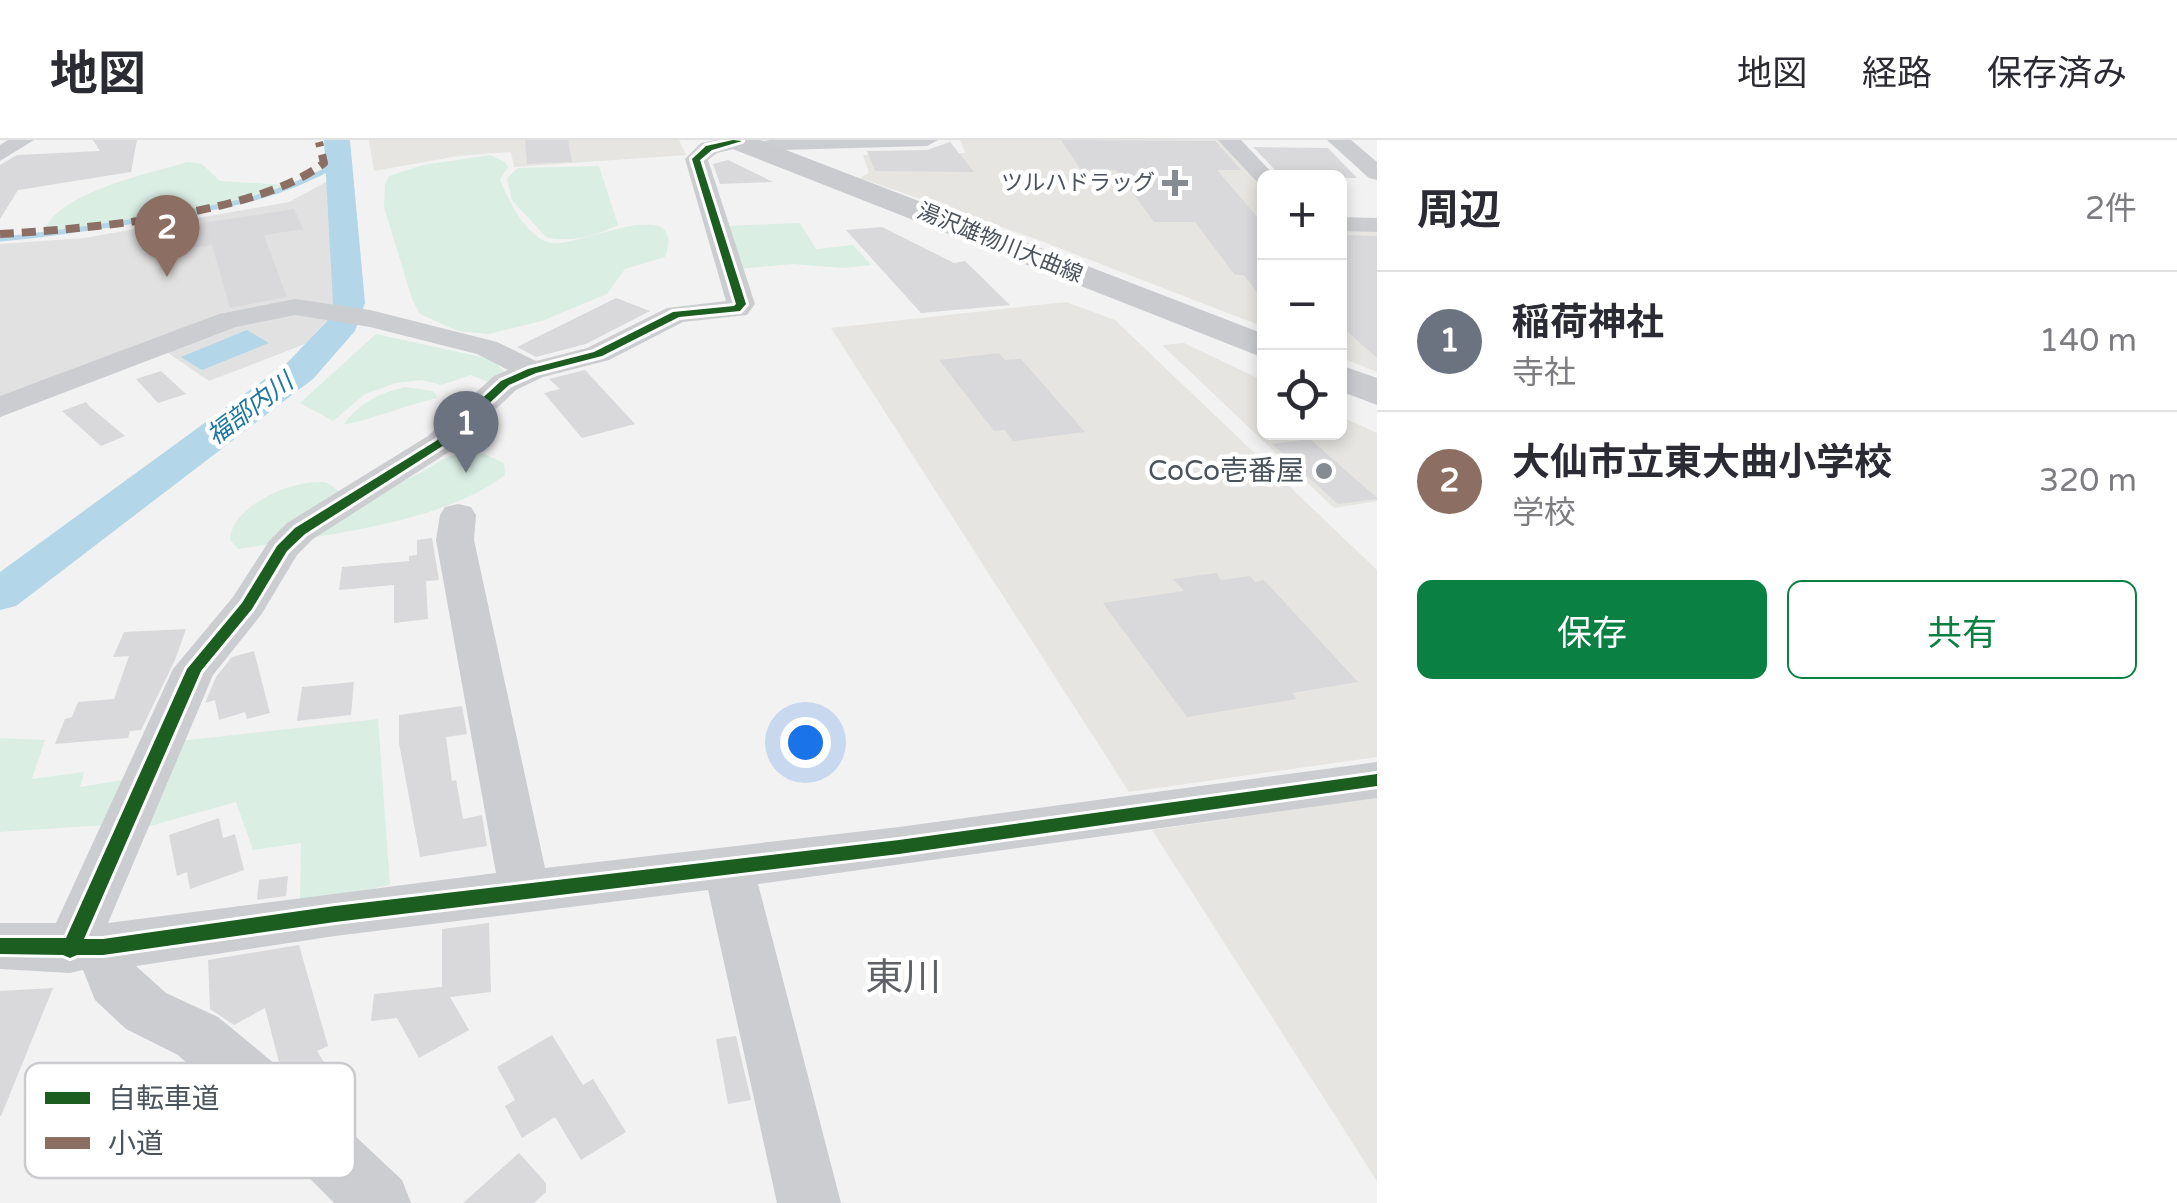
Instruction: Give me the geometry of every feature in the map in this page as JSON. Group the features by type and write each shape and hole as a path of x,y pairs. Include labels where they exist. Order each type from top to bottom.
{"main road":[{"name":"湯沢雄物川大曲線","path":"744,144 1257,345"},
{"path":"1347,380 1377,393"}],"street":[{"path":"0,154 24,140"},
{"path":"86,949 194,669 247,606 282,549 300,532 440,443 505,383 598,354 678,314 738,309 741,304 696,159 709,148 927,140"},
{"path":"1229,140 1258,170"},
{"path":"1338,140 1377,173"},
{"path":"1347,224 1377,224"},
{"path":"0,408 228,320 295,307 370,319 486,348 532,372"},
{"path":"458,515 455,540 526,891"},
{"path":"0,946 86,949 899,847 1377,780"},
{"path":"728,866 809,1203"},
{"path":"86,949 146,1011 198,1036 229,1063"},
{"path":"353,1178 379,1203"}],"shaded area":[{"path":"369,140 679,140 686,155 514,167 511,152 458,156 374,171"},
{"path":"960,140 1220,140 1257,177 1257,324 1036,239 860,178 869,173 863,155 965,153"},
{"path":"328,181 335,311 305,344 209,381 155,344 0,400 0,244 84,238 289,202"},
{"path":"1347,228 1377,228 1377,372 1347,360"},
{"path":"1066,302 1115,320 1377,570 1377,757 1129,792 831,328"},
{"path":"1184,343 1257,378 1257,435 1162,345"},
{"path":"1347,419 1377,433 1377,501 1334,508 1262,440 1347,440"},
{"path":"1377,797 1377,1181 1152,830"}],"green space":[{"path":"490,155 505,162 508,167 500,179 508,197 526,226 542,240 564,242 646,224 661,227 668,237 665,257 625,269 607,294 542,321 489,334 458,331 420,314 384,207 385,185 389,176 423,165"},
{"path":"188,162 202,164 220,181 285,185 237,200 164,215 92,227 45,228 55,215 89,194"},
{"path":"599,166 618,225 601,232 573,239 546,237 512,200 507,178 518,168"},
{"path":"800,223 816,249 853,245 871,265 843,268 793,264 738,269 724,226"},
{"path":"376,334 481,357 494,362 508,375 488,382 471,375 441,385 422,380 396,383 365,394 333,421 300,403"},
{"path":"405,387 433,391 438,398 344,424 371,400"},
{"path":"459,453 485,454 504,463 505,475 448,505 378,526 238,549 230,540 240,516 251,506 295,485 322,482 345,494 361,492 403,481"},
{"path":"378,719 390,885 300,903 301,843 253,850 236,802 139,829 170,742"},
{"path":"0,738 45,740 32,779 84,772 80,787 122,780 106,825 0,832"}],"water":[{"path":"247,330 269,343 202,370 181,357"}],"building":[{"path":"93,140 137,140 131,172 18,190 0,219 0,165 17,155 100,151"},
{"path":"525,140 568,140 572,162 527,164"},
{"path":"1061,140 1215,141 1241,170 1217,170 1257,217 1257,292 1244,275 1235,275 1195,222 1154,222 1116,170 1081,170"},
{"path":"950,142 974,172 875,171 867,151 927,150"},
{"path":"1253,147 1328,148 1357,178 1347,178 1347,170 1275,170"},
{"path":"728,160 773,182 720,184 713,164"},
{"path":"294,209 303,229 264,235 287,297 230,308 212,245 188,249 183,226"},
{"path":"882,227 954,263 965,261 1010,305 921,313 846,230"},
{"path":"1347,235 1377,236 1377,358 1347,331"},
{"path":"616,298 650,311 586,344 536,357 517,347"},
{"path":"999,353 1005,360 1021,359 1085,432 1013,441 1005,430 994,431 939,360"},
{"path":"585,370 635,424 582,438 544,393 560,389 549,379"},
{"path":"161,371 186,394 158,403 136,379"},
{"path":"86,402 125,436 101,446 62,411"},
{"name":"CoCo壱番屋","path":"1311,440 1377,499 1338,504 1272,444"},
{"path":"432,538 439,580 426,581 428,619 394,623 394,585 339,590 342,567 409,561 409,556 417,555 417,540"},
{"path":"1216,573 1221,580 1250,576 1255,582 1264,580 1358,682 1292,693 1297,699 1187,717 1103,603 1184,591 1173,579"},
{"path":"186,629 141,730 130,731 128,738 55,744 65,719 72,717 78,702 114,699 129,656 113,657 124,632"},
{"path":"254,651 270,713 247,719 245,712 219,720 215,700 205,703 216,677 232,657"},
{"path":"354,682 351,715 297,721 302,687"},
{"path":"462,706 467,734 446,737 452,781 456,780 463,819 482,815 487,846 420,857 399,743 399,715"},
{"path":"219,818 223,838 235,834 244,870 190,889 187,872 177,876 169,835"},
{"path":"288,876 286,896 257,900 259,880"},
{"path":"489,923 491,992 450,997 469,1030 419,1058 397,1018 371,1021 374,994 442,987 442,929"},
{"path":"299,945 328,1046 317,1051 324,1063 279,1062 265,1008 234,1025 210,1009 208,960"},
{"path":"53,988 1,1116 0,1116 0,991"},
{"path":"552,1035 583,1085 593,1079 626,1132 581,1160 555,1117 522,1138 505,1106 515,1100 497,1067"},
{"path":"736,1036 751,1100 728,1104 716,1039"},
{"path":"519,1153 546,1183 546,1192 534,1203 463,1203"}],"waterway":[{"name":"福部内川","path":"0,595 300,371 343,324 349,303 337,140"},
{"path":"0,239 222,206 292,186 339,163"}],"marked path":[{"path":"0,234 189,210 274,190 305,178 324,163 319,142"}],"cycle path":[{"path":"70,950 194,669 247,606 282,549 300,531 440,443 505,383 532,371 598,354 677,314 737,309 741,304 696,159 709,148 738,141"},
{"path":"0,946 103,947 335,914 899,847 1377,780"}],"place":[{"name":"ツルハドラッグ","path":"1175,183"},
{"name":"大仙市立東大曲小学校","path":"167,277"},
{"name":"CoCo壱番屋","path":"1324,471"},
{"name":"稲荷神社","path":"466,473"}],"district":[{"name":"東川","path":"903,978"}]}
